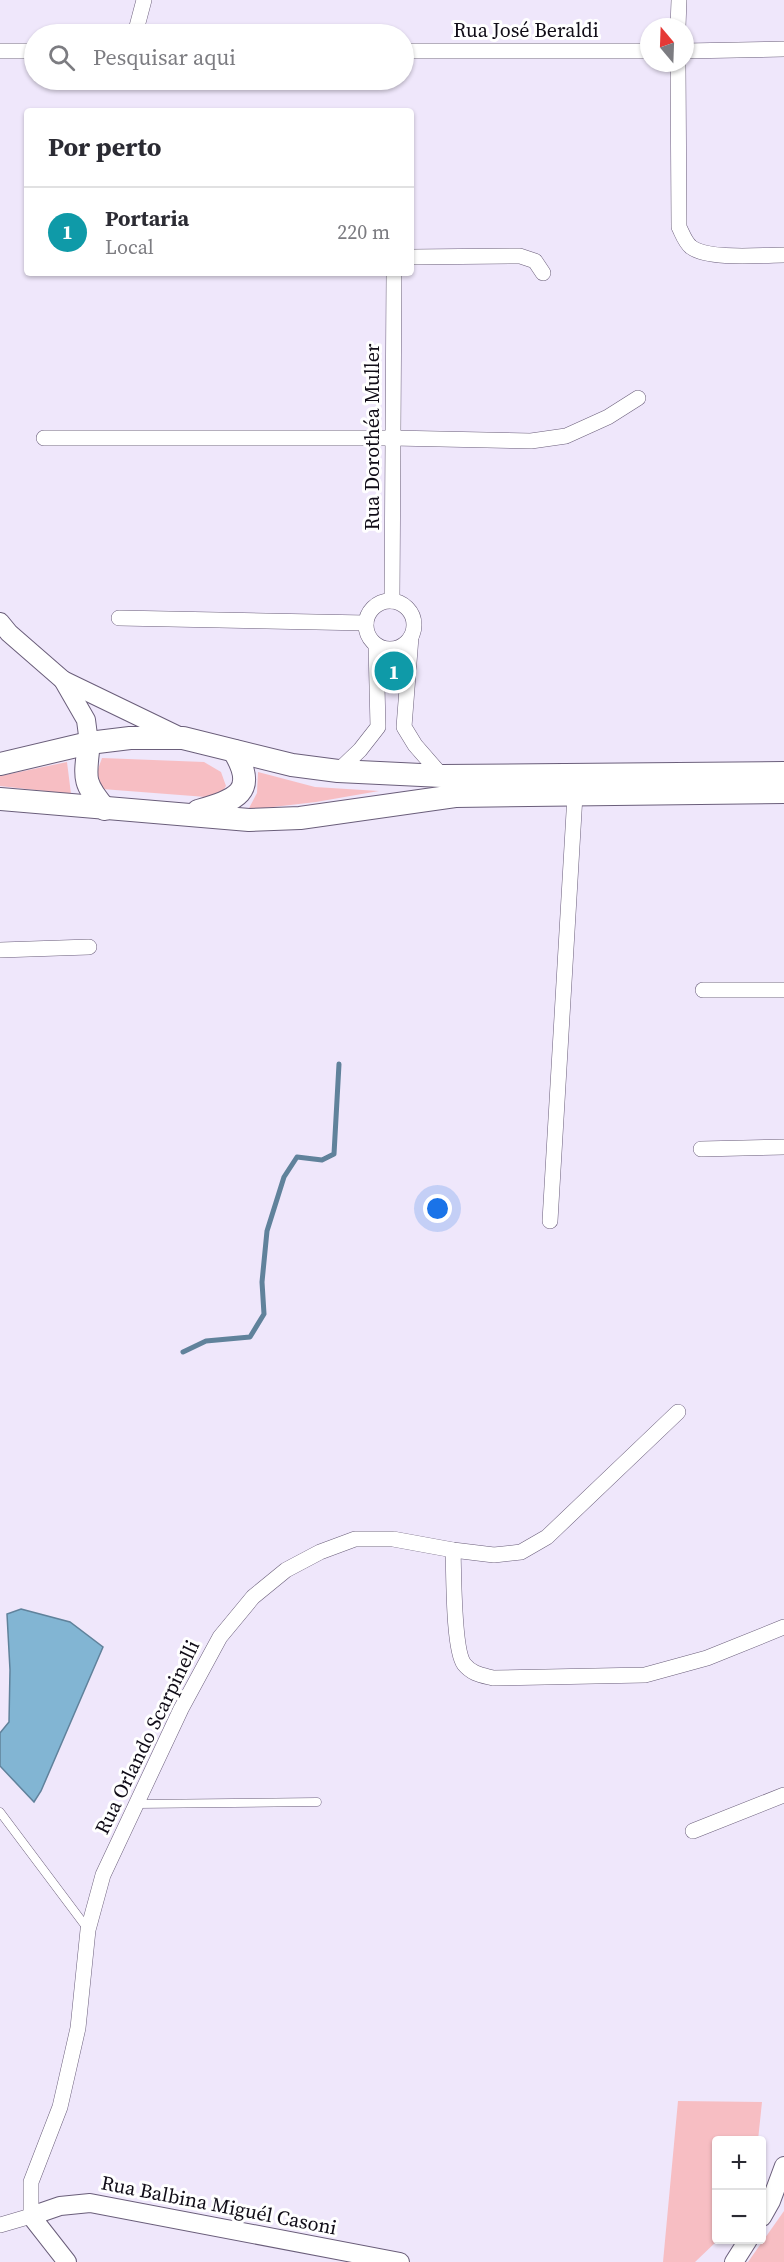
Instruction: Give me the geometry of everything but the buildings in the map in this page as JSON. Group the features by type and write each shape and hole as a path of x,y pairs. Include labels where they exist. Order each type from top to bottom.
{"main road":[{"path":"0,764 89,743 130,738 183,738 292,765 338,771 442,776 784,773"},
{"path":"89,743 85,776 90,791 105,809"},
{"path":"187,814 221,804 243,789 245,776 234,751"},
{"path":"0,799 259,820 300,818 455,796 784,792"}],"street":[{"path":"138,24 144,0"},
{"path":"678,18 679,0"},
{"path":"694,51 784,50"},
{"path":"0,51 24,51"},
{"name":"Rua José Beraldi","path":"414,51 640,51"},
{"path":"678,72 679,227 685,241 693,249 719,255 784,255"},
{"path":"414,257 520,256 535,261 543,273"},
{"name":"Rua Dorothéa Muller","path":"392,601 394,276"},
{"path":"44,438 393,438 531,441 566,436 608,417 638,398"},
{"path":"338,771 360,750 378,727 376,645 367,632 366,623 374,607 382,602 392,601 400,603 411,614 414,621 404,727 415,745 442,776"},
{"path":"119,618 366,623"},
{"path":"0,622 9,633 63,680 183,738"},
{"path":"376,645 391,649 406,643 411,637"},
{"path":"63,680 86,720 89,743"},
{"path":"378,727 404,727"},
{"path":"550,1221 575,795"},
{"path":"0,950 89,947"},
{"path":"703,990 784,990"},
{"path":"701,1149 784,1147"},
{"name":"Rua Orlando Scarpinelli","path":"31,2216 31,2182 60,2107 78,2028 88,1930 103,1875 181,1709 220,1637 253,1597 294,1566 320,1552 355,1539 393,1539 494,1555 521,1552 546,1537 678,1412"},
{"path":"453,1550 458,1642 462,1662 474,1673 493,1678 645,1675 707,1658 784,1627"},
{"path":"693,1831 784,1795"},
{"path":"766,2210 784,2166"},
{"name":"Rua Balbina Miguél Casoni","path":"31,2216 60,2206 90,2203 400,2262"},
{"path":"0,2225 31,2216 67,2262"},
{"path":"734,2262 745,2244"}],"lane":[{"path":"137,1804 316,1802"},
{"path":"0,1812 88,1930"}],"shaded area":[{"path":"102,758 204,762 221,772 226,786 219,796 206,797 102,789 97,772"},
{"path":"67,762 71,794 0,786 0,776"},
{"path":"258,772 315,787 379,791 316,802 248,810 257,793"},
{"path":"678,2101 762,2102 758,2136 712,2136 712,2244 714,2244 695,2262 663,2262"},
{"path":"784,2211 784,2262 748,2262 761,2244 766,2244 766,2236"}],"water":[{"path":"21,1609 70,1622 103,1647 41,1791 34,1802 0,1766 0,1733 9,1722 10,1670 7,1614"}],"waterway":[{"path":"183,1352 206,1341 250,1337 264,1314 262,1282 267,1231 284,1177 297,1157 322,1160 334,1154 339,1064"}],"place":[{"name":"Portaria","path":"394,671"}]}
